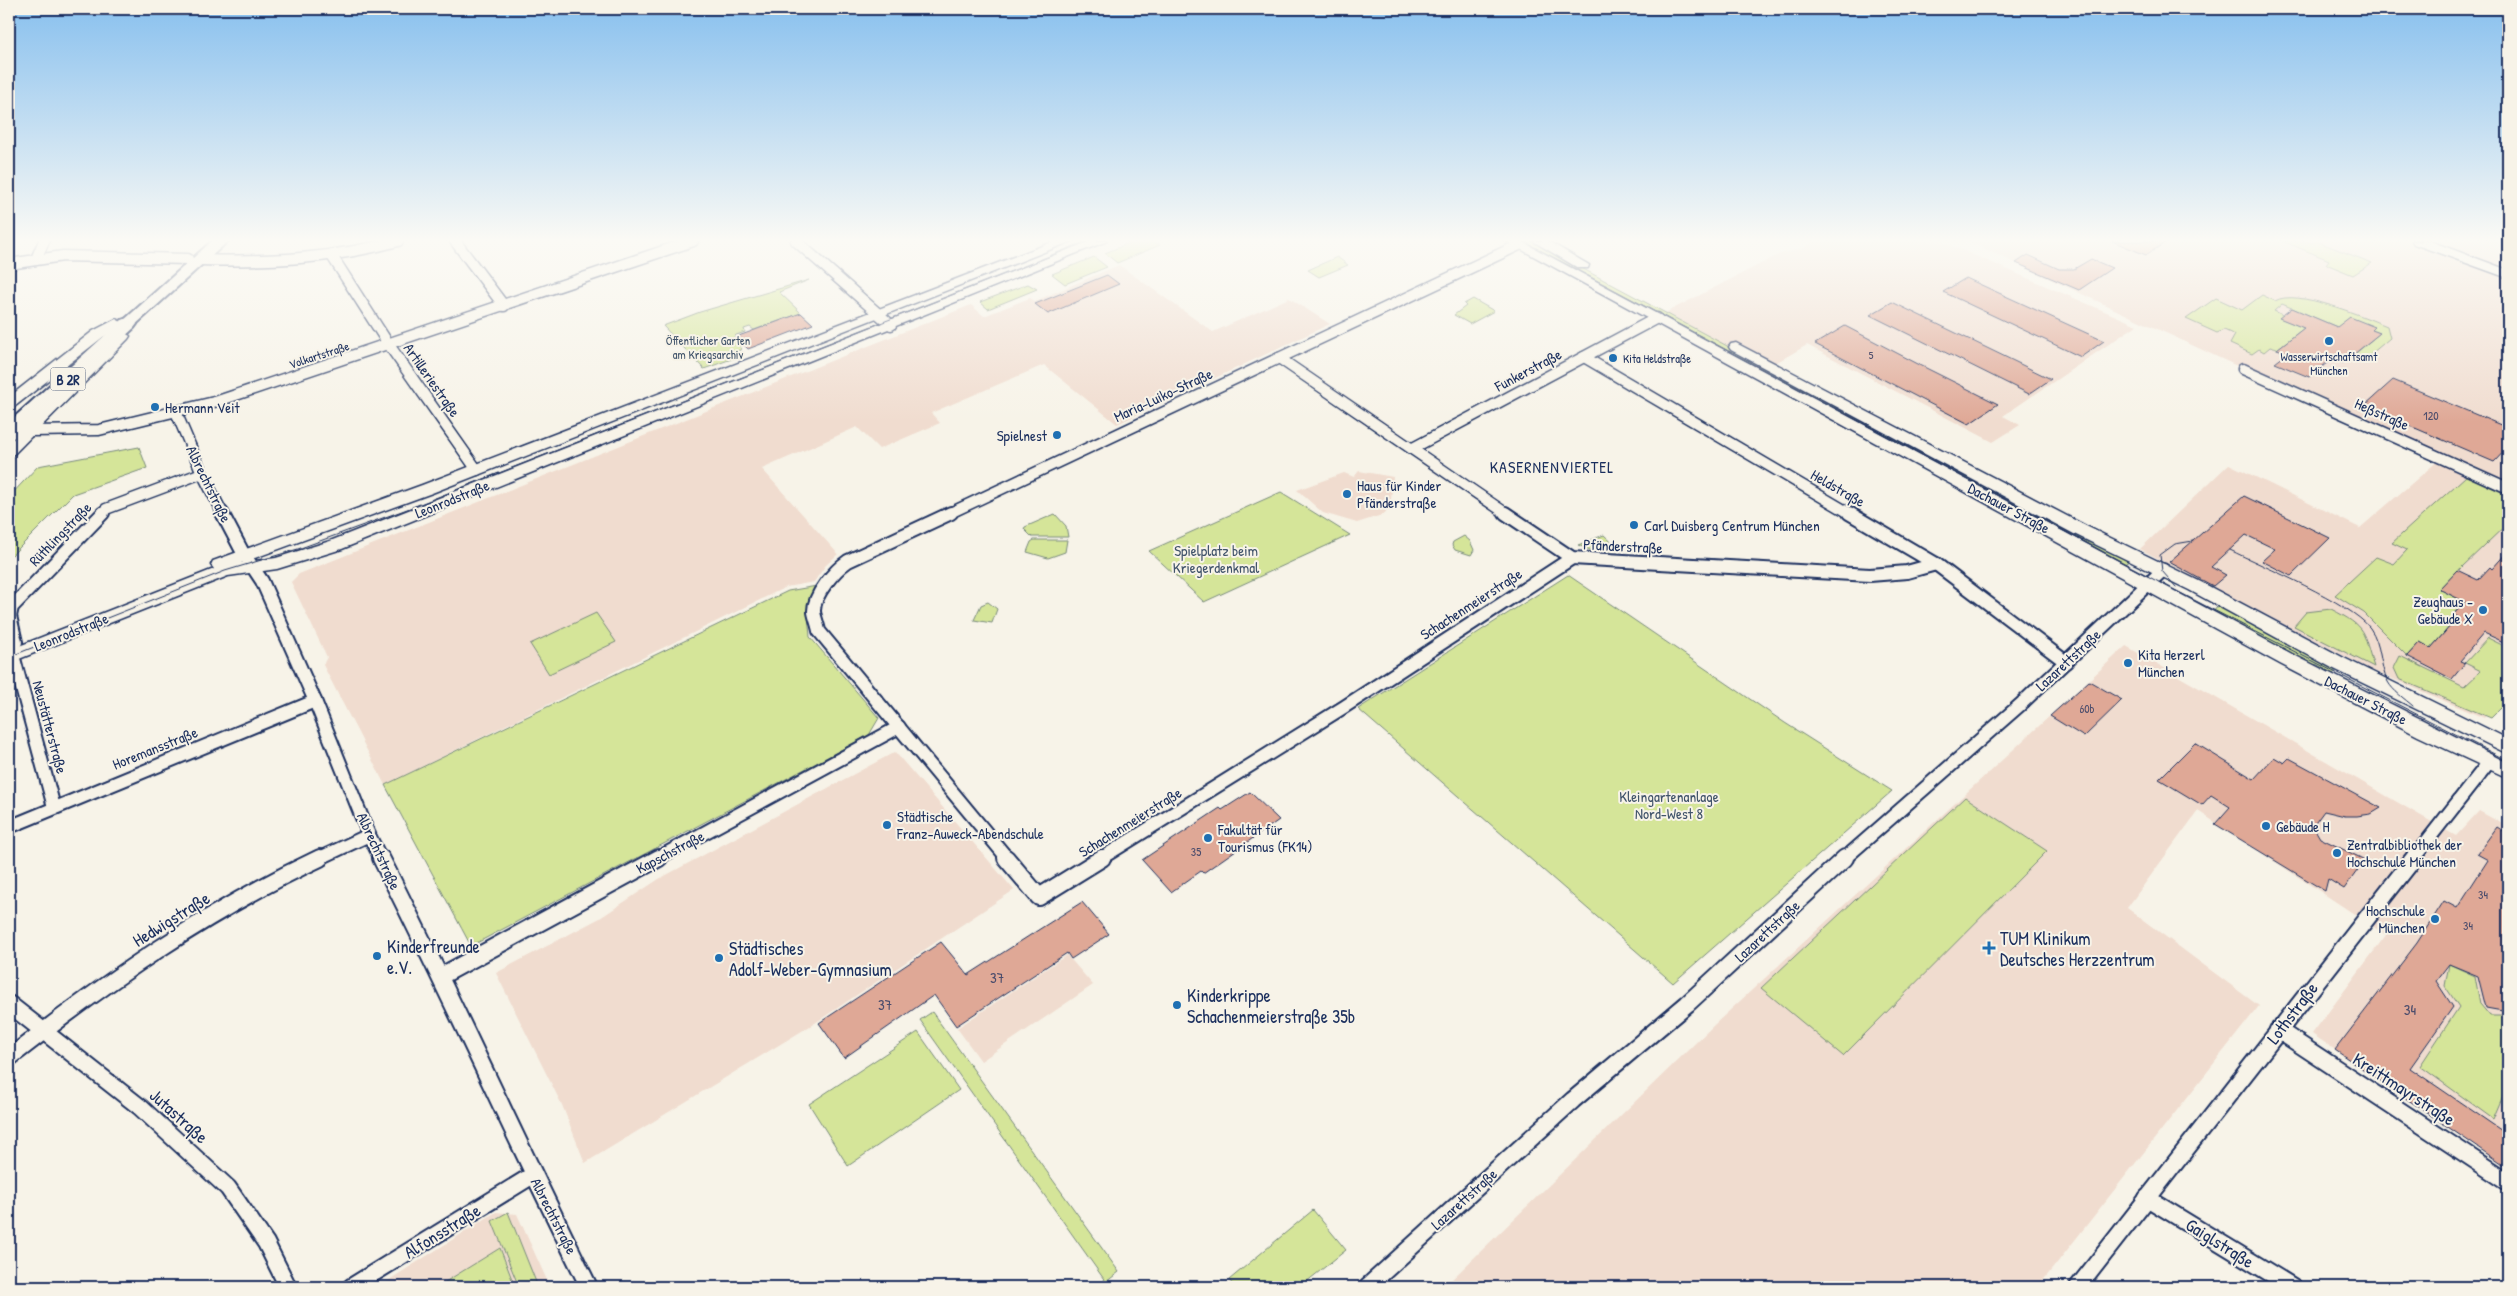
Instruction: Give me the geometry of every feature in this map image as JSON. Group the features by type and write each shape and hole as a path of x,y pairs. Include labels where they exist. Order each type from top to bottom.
{"highway":[{"name":"B 2R","path":"9,419 122,324"},
{"name":"B 2R","path":"9,433 122,324"}],"main road":[{"name":"B 2R","path":"122,324 147,301"},
{"name":"Leonrodstraße","path":"12,650 249,561 909,301"},
{"name":"Leonrodstraße","path":"249,561 301,557 336,545 950,301"},
{"name":"Dachauer Straße","path":"1626,301 2360,698 2508,771"},
{"name":"Dachauer Straße","path":"1652,301 2020,499 2163,570 2338,663 2507,744"},
{"path":"9,404 98,334 122,324 124,335 31,431 9,451"},
{"name":"Lothstraße","path":"2489,762 2507,744"}],"street":[{"name":"Artilleriestraße","path":"361,301 389,345 477,470"},
{"path":"501,301 504,306"},
{"name":"Volkartstraße","path":"31,431 99,430 176,412 389,345 517,301"},
{"path":"863,301 891,325"},
{"name":"Maria-Luiko-Straße","path":"826,581 834,571 848,561 1280,358 1396,301"},
{"name":"Funkerstraße","path":"1413,448 1657,318"},
{"name":"Heldstraße","path":"1584,357 1936,564 2066,662"},
{"name":"Pfänderstraße","path":"1280,358 1572,558 1870,576 1907,572 1936,564"},
{"name":"Heßstraße","path":"2243,369 2508,488"},
{"name":"Albrechtstraße","path":"176,412 202,474 249,561 262,581 315,701 369,835 441,976 533,1175 589,1287"},
{"name":"Rüthlingstraße","path":"12,650 10,616 12,608 106,510 202,474"},
{"name":"Schachenmeierstraße","path":"826,581 814,610 819,631 1038,897 1344,707 1572,558"},
{"name":"Lazarettstraße","path":"1367,1287 1573,1100 1687,1004 1863,841 2066,662 2163,570"},
{"name":"Neustätterstraße","path":"12,650 54,807"},
{"name":"Horemansstraße","path":"9,828 54,807 315,701"},
{"name":"Kapschstraße","path":"441,976 899,727"},
{"name":"Lothstraße","path":"2078,1287 2489,762"},
{"name":"Hedwigstraße","path":"9,1058 151,952 204,918 272,882 369,835"},
{"name":"Jutastraße","path":"9,1004 140,1107 228,1188 266,1243 288,1287"},
{"name":"Kreittmayrstraße","path":"2278,1030 2508,1182"},
{"name":"Alfonsstraße","path":"351,1287 533,1175"},
{"name":"Gaiglstraße","path":"2147,1198 2293,1287"}],"shaded area":[{"path":"1021,301 1170,301 1213,332 1281,301 1294,301 1330,324 1117,424 1044,365 931,413 940,423 879,449 857,427 762,469 838,554 825,566 814,582 786,587 385,785 323,665 327,657 291,582 299,574 971,305 984,316"},
{"path":"1687,301 2082,301 2137,325 2003,416 2020,425 1993,442 1807,345 1763,370 1661,315"},
{"path":"2098,301 2508,301 2508,487 2447,464 2508,494 2508,690 2484,718 2367,668 2140,549 2229,464 2360,528 2439,460"},
{"name":"Haus für Kinder Pfänderstraße","path":"1359,471 1393,477 1391,499 1385,514 1357,523 1323,513 1297,490 1344,473 1354,477"},
{"name":"TUM Klinikum Deutsches Herzzentrum","path":"2126,646 2456,836 2479,811 2508,827 2508,1168 2312,1034 2386,935 2198,811 2127,908 2259,1006 2038,1287 1444,1287 1715,1024"},
{"name":"Städtisches Adolf-Weber-Gymnasium","path":"895,752 1014,890 815,1023 585,1163 562,1105 496,973 600,918 659,879"},
{"path":"1067,955 1093,985 981,1061 957,1028"},
{"path":"496,1212 517,1214 550,1287 378,1287"}],"green space":[{"name":"Öffentlicher Garten am Kriegsarchiv","path":"736,301 789,301 801,313 754,330 750,327 744,329 745,332 736,335 733,339 742,349 731,354 734,358 704,369 663,326"},
{"path":"981,301 1006,301 988,309"},
{"path":"1469,301 1477,301 1494,311 1470,324 1454,315 1466,306 1464,304"},
{"path":"1633,301 1644,301 2129,561 2123,565"},
{"path":"2211,301 2224,301 2242,310 2253,301 2316,301 2387,326 2390,338 2365,359 2366,364 2350,358 2380,333 2372,330 2375,327 2337,327 2282,304 2274,311 2283,315 2280,318 2304,328 2277,349 2270,347 2264,352 2259,349 2252,354 2230,344 2235,335 2224,330 2217,333 2186,319"},
{"path":"139,447 147,468 73,494 9,558 9,497 38,466"},
{"path":"2466,476 2508,495 2508,523 2439,589 2467,603 2465,606 2462,605 2453,614 2458,617 2431,648 2420,642 2407,656 2364,613 2335,595 2376,557 2394,564 2407,550 2392,543"},
{"name":"Spielplatz beim Kriegerdenkmal","path":"1281,492 1350,535 1204,602 1149,551"},
{"path":"1055,514 1066,526 1068,537 1032,537 1024,529 1025,527"},
{"path":"1604,535 1621,551 1590,550 1578,545"},
{"path":"1464,536 1470,541 1474,550 1471,555 1455,550 1452,545 1453,542"},
{"path":"1034,540 1067,540 1065,552 1048,558 1027,552 1031,542"},
{"name":"Kleingartenanlage Nord-West 8","path":"1568,575 1785,723 1892,791 1673,983 1358,709"},
{"path":"817,586 808,615 810,637 879,718 869,735 471,946 385,785 788,591"},
{"path":"988,602 997,609 992,623 974,620 981,605"},
{"path":"2218,606 2338,668 2333,674 2316,664 2312,668 2212,613"},
{"path":"2331,609 2358,626 2365,638 2374,667 2294,626 2306,612"},
{"path":"596,613 616,642 549,674 530,644"},
{"path":"2488,638 2508,648 2508,701 2491,718 2399,679 2394,668 2400,656 2464,687 2481,671 2465,663"},
{"path":"1965,797 2047,851 1843,1056 1761,988"},
{"path":"2449,964 2475,976 2480,1004 2490,1016 2508,1016 2508,1084 2493,1119 2420,1066 2459,1007 2445,986"},
{"path":"932,1012 1119,1272 1106,1282 920,1020"},
{"path":"918,1032 959,1090 848,1166 809,1104"},
{"path":"1313,1210 1346,1250 1300,1287 1235,1287 1229,1280"},
{"path":"508,1212 538,1287 519,1287 492,1221"},
{"path":"500,1248 515,1287 437,1287"}],"building":[{"path":"1041,301 1078,301 1048,314 1035,304"},
{"path":"1963,301 2017,301 2104,341 2081,357"},
{"path":"1892,302 2051,379 2029,394 1870,315"},
{"name":"Wasserwirtschaftsamt München","path":"2292,308 2337,327 2350,317 2375,327 2372,330 2380,333 2343,363 2332,359 2309,377 2275,363 2288,353 2277,349 2304,328 2279,318"},
{"path":"801,313 813,324 748,349 736,337"},
{"path":"1845,326 1998,404 1969,424 1815,344"},
{"path":"2393,380 2508,428 2508,447 2494,462 2364,406"},
{"path":"2244,496 2330,538 2291,576 2262,561 2275,549 2246,535 2211,567 2226,575 2213,586 2169,562"},
{"name":"Zeughaus - Gebäude X","path":"2508,551 2508,644 2484,633 2460,661 2465,663 2452,679 2407,656 2420,642 2431,648 2458,617 2453,615 2465,602 2439,589 2457,570 2478,580 2490,567 2492,569"},
{"path":"2089,681 2122,700 2084,737 2050,716"},
{"name":"Gebäude H","path":"2195,743 2254,779 2274,757 2284,763 2289,758 2381,808 2371,814 2357,816 2345,816 2324,811 2313,826 2320,838 2365,860 2344,889 2328,879 2325,891 2215,824 2230,807 2211,795 2202,805 2159,779"},
{"path":"1250,792 1279,820 1203,873 1201,871 1171,892 1142,860 1220,808 1222,810"},
{"path":"2497,827 2508,834 2508,1012 2486,1008 2478,976 2449,964 2436,981 2453,1007 2410,1068 2508,1135 2508,1168 2335,1050 2417,943 2444,901 2457,908 2488,860 2477,854"},
{"path":"1082,902 1109,934 1071,959 1067,953 956,1026 934,995 844,1058 819,1023 941,942 968,975"}],"tram line":[{"path":"9,657 225,571 298,549 410,508 935,301"},
{"path":"1636,301 2153,579 2508,761"},
{"path":"2176,587 2162,571 2160,555 2175,544 2193,541"},
{"path":"2230,550 2326,597 2360,618 2370,628 2377,641 2388,682 2396,692 2413,706"}],"place":[{"name":"Wasserwirtschaftsamt München","path":"2329,341"},
{"name":"Kita Heldstraße","path":"1613,358"},
{"name":"Hermann Veit","path":"155,407"},
{"name":"Spielnest","path":"1057,435"},
{"name":"Haus für Kinder Pfänderstraße","path":"1347,494"},
{"name":"Carl Duisberg Centrum München","path":"1634,525"},
{"name":"Zeughaus - Gebäude X","path":"2483,610"},
{"name":"Kita Herzerl München","path":"2128,663"},
{"name":"Städtische Franz-Auweck-Abendschule","path":"887,825"},
{"name":"Gebäude H","path":"2266,826"},
{"name":"Fakultät für Tourismus (FK14)","path":"1208,838"},
{"name":"Zentralbibliothek der Hochschule München","path":"2337,853"},
{"name":"Hochschule München","path":"2435,919"},
{"name":"TUM Klinikum Deutsches Herzzentrum","path":"1989,948"},
{"name":"Kinderfreunde e.V.","path":"377,956"},
{"name":"Städtisches Adolf-Weber-Gymnasium","path":"719,958"},
{"name":"Kinderkrippe Schachenmeierstraße 35b","path":"1177,1005"}],"district":[{"name":"KASERNENVIERTEL","path":"1552,467"}]}
